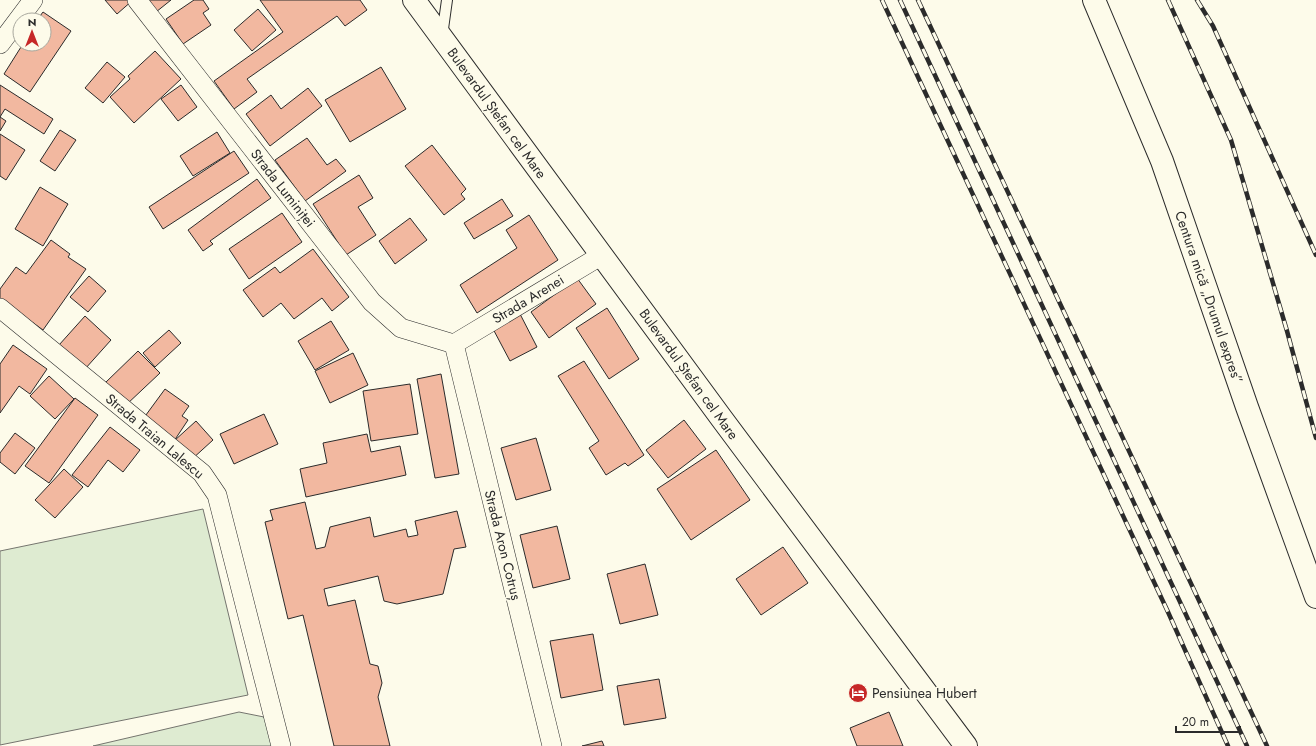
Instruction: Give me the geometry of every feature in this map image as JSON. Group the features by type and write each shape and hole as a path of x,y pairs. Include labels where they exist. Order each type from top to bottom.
{"main road":[{"name":"Bulevardul Ștefan cel Mare","path":"414,0 722,419 966,746"},
{"name":"Centura mică „Drumul expres”","path":"1094,0 1162,161 1247,407 1316,597"}],"street":[{"path":"0,44 33,0"},
{"name":"Strada Luminiței","path":"137,0 372,302 401,328 454,344"},
{"name":"Strada Arenei","path":"454,344 602,255"},
{"name":"Strada Traian Lalescu","path":"0,308 202,473 206,478 217,496 281,746"},
{"name":"Strada Aron Cotruș","path":"454,344 552,746"}],"lane":[{"path":"442,37 447,0"}],"green space":[{"path":"203,509 248,695 0,745 0,551"},
{"path":"239,712 264,717 278,746 93,746"}],"building":[{"path":"105,0 133,0 117,14"},
{"path":"147,0 171,0 156,12"},
{"path":"194,0 203,0 209,9 203,13 211,25 183,44 166,19"},
{"path":"260,0 360,0 367,10 345,26 337,16 247,79 257,92 234,109 214,81 283,32"},
{"path":"258,9 276,30 252,51 234,30"},
{"path":"52,18 71,31 30,92 4,74 18,52 52,52"},
{"path":"155,51 181,79 134,123 110,97 130,79 128,76"},
{"path":"107,62 125,77 103,103 85,88"},
{"path":"381,67 406,109 350,142 325,100"},
{"path":"0,85 53,119 44,134 5,109 0,117"},
{"path":"181,85 197,107 178,121 161,99"},
{"path":"308,88 322,106 270,146 246,114 271,95 281,109"},
{"path":"0,117 6,121 0,131"},
{"path":"60,130 76,140 55,171 40,161"},
{"path":"217,132 230,153 193,176 180,156"},
{"path":"0,134 25,150 6,180 0,176"},
{"path":"307,138 327,165 336,159 346,171 305,201 275,160"},
{"path":"432,145 466,189 461,194 465,199 444,215 405,166"},
{"path":"234,151 249,173 163,229 149,207"},
{"path":"359,175 373,198 358,207 376,235 346,255 313,204"},
{"path":"257,179 271,198 210,241 213,244 203,251 188,230"},
{"path":"40,187 68,204 43,246 15,229"},
{"path":"502,199 513,216 474,239 464,223"},
{"path":"282,213 302,242 249,279 229,249"},
{"path":"529,215 558,260 477,313 460,285 517,248 506,230"},
{"path":"410,218 427,240 395,264 379,241"},
{"path":"51,240 70,254 68,257 86,269 43,330 0,299 0,289 16,267 26,274"},
{"path":"313,249 349,297 332,311 322,298 294,319 281,303 263,317 243,290 275,267 280,273"},
{"path":"89,276 106,291 88,312 70,297"},
{"path":"577,278 596,304 549,338 531,312"},
{"path":"607,308 639,359 609,379 576,328"},
{"path":"519,312 537,347 510,361 492,327"},
{"path":"85,316 111,340 85,369 59,345"},
{"path":"331,321 349,350 315,370 298,341"},
{"path":"169,330 181,343 155,367 143,353"},
{"path":"13,345 47,369 30,394 19,386 0,413 0,364"},
{"path":"138,351 160,373 126,405 105,383"},
{"path":"353,353 368,385 330,403 315,371"},
{"path":"584,361 644,455 628,466 625,463 606,475 589,448 599,441 558,376"},
{"path":"441,374 459,474 435,478 417,379"},
{"path":"49,376 74,399 55,419 30,396"},
{"path":"410,384 418,434 371,441 363,391"},
{"path":"165,389 189,406 182,416 188,420 174,441 143,419"},
{"path":"75,398 98,415 49,483 25,466"},
{"path":"264,414 278,444 234,464 220,434"},
{"path":"684,420 706,449 668,478 646,450"},
{"path":"196,421 213,440 191,460 174,441"},
{"path":"110,427 140,450 123,472 108,460 88,487 72,475"},
{"path":"15,433 35,448 15,474 0,462 0,453"},
{"path":"367,434 371,452 400,446 406,475 306,497 300,469 327,463 323,443"},
{"path":"536,438 551,490 516,500 501,448"},
{"path":"716,450 750,500 691,540 657,489"},
{"path":"64,469 83,487 55,518 35,500"},
{"path":"305,502 316,549 325,547 330,527 370,517 374,537 406,529 408,537 418,535 415,521 457,511 466,547 454,549 443,594 397,604 384,601 378,576 324,589 328,606 355,600 370,664 378,666 382,683 378,697 390,746 334,746 303,615 288,619 265,522 273,520 270,510"},
{"path":"557,526 570,579 533,588 520,535"},
{"path":"783,547 808,583 761,615 736,579"},
{"path":"645,564 658,615 620,624 607,574"},
{"path":"593,634 603,690 561,698 550,641"},
{"path":"659,679 666,718 624,725 617,686"},
{"path":"889,712 903,746 857,746 850,728"},
{"path":"602,741 604,746 582,746"}],"railway":[{"path":"882,0 1168,612 1228,746"},
{"path":"900,0 1247,746"},
{"path":"918,0 1267,746"},
{"path":"1168,0 1231,140 1287,331 1316,438"},
{"path":"1197,0 1213,26 1316,255"}],"place":[{"name":"Pensiunea Hubert","path":"858,693"}]}
